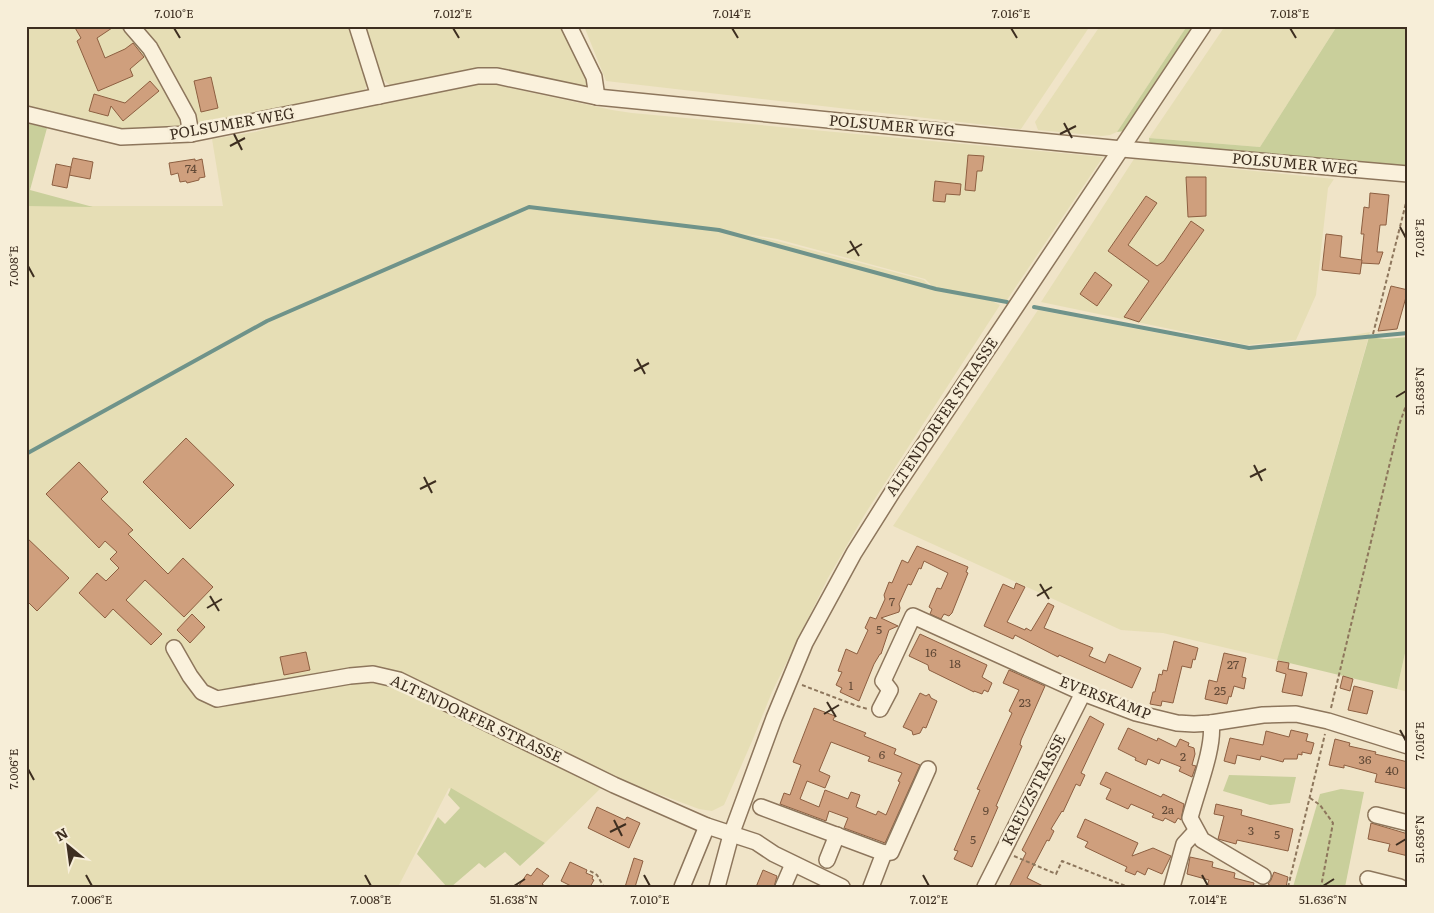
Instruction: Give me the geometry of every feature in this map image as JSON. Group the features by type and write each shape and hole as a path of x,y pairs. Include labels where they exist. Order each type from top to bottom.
{"street":[{"path":"131,26 150,48 188,117 191,134"},
{"path":"357,26 379,96"},
{"path":"569,26 594,77 597,98"},
{"name":"ALTENDORFER STRASSE","path":"717,887 731,835 774,718 805,643 822,609 893,491 1204,26"},
{"name":"POLSUMER WEG","path":"26,114 121,137 191,134 478,76 497,76 597,98 1408,174"},
{"name":"EVERSKAMP","path":"880,709 890,690 883,681 913,616 1083,693 1136,713 1177,723 1211,723 1263,715 1296,714 1328,721 1408,746"},
{"name":"ALTENDORFER STRASSE","path":"174,648 190,676 202,692 217,699 350,676 373,674 399,680 614,785 731,835"},
{"name":"KREUZSTRASSE","path":"985,887 1083,693"},
{"path":"1211,723 1211,745 1190,818 1196,831 1208,845 1263,876"},
{"path":"760,807 884,853 891,852 928,769"},
{"path":"1376,815 1408,823"},
{"path":"682,887 707,826"},
{"path":"1172,887 1184,844 1196,831"},
{"path":"731,835 756,842 793,864 842,887"},
{"path":"827,860 837,835"},
{"path":"871,887 884,853"},
{"path":"783,887 793,864"},
{"path":"1368,878 1400,887"}],"path":[{"path":"1373,334 1408,195"},
{"path":"1288,887 1399,425 1408,400"},
{"path":"791,680 856,706 866,709 880,709"},
{"path":"1310,798 1320,805 1332,823 1321,887"},
{"path":"1003,851 1056,874 1062,861 1128,887"},
{"path":"590,871 597,875 604,887"}],"shaded area":[{"path":"26,26 354,26 368,74 367,85 364,92 230,120 180,128 121,129 26,105"},
{"path":"363,26 565,26 592,78 589,89 489,68 391,86 380,77"},
{"path":"584,26 1090,26 1021,129 606,81"},
{"path":"1100,26 1187,26 1117,132 1102,136 1038,130 1035,122"},
{"path":"1225,26 1337,26 1260,147 1149,138"},
{"path":"483,84 497,85 632,113 1103,157 1007,300 935,289 925,279 777,239 740,233 924,280 934,290 990,300 1000,305 865,514 828,578 772,692 724,805 712,811 699,809 640,787 581,763 400,678 348,670 220,694 202,686 176,655 193,688 203,697 217,701 351,679 373,677 398,683 603,786 545,843 449,788 398,887 26,887 26,206 223,206 212,139 255,132 310,117"},
{"path":"1134,159 1334,179 1328,188 1316,295 1296,340 1247,345 1041,302"},
{"path":"1038,310 1247,350 1293,347 1370,332 1277,660 1163,633 1121,630 893,526"},
{"path":"1408,640 1408,692 1397,689"}],"green space":[{"path":"1187,26 1195,26 1125,131 1117,132"},
{"path":"1337,26 1408,26 1408,169 1150,147 1149,138 1260,147"},
{"path":"26,123 47,128 30,190 93,207 26,206"},
{"path":"1369,337 1384,339 1408,337 1408,640 1397,689 1277,660"},
{"path":"1229,775 1296,777 1290,803 1270,805 1223,791"},
{"path":"451,788 545,843 520,866 505,852 485,868 479,863 451,887 447,887 417,854 438,817 445,824 460,808 448,795"},
{"path":"1341,789 1364,792 1345,887 1293,887 1320,794"}],"building":[{"path":"74,26 115,26 97,38 105,58 125,49 133,43 144,57 130,69 133,76 98,91 77,41 81,38"},
{"path":"211,77 218,108 201,112 194,81"},
{"path":"150,81 159,91 123,121 111,106 108,116 89,111 94,94 125,103"},
{"path":"968,155 984,156 982,171 977,171 975,191 965,190"},
{"path":"73,158 93,162 90,179 69,175"},
{"path":"195,159 195,161 202,159 205,177 187,183 186,181 180,182 178,173 171,175 169,163"},
{"path":"56,164 71,167 67,188 52,185"},
{"path":"1186,177 1206,177 1206,216 1188,217"},
{"path":"935,181 961,184 960,195 946,194 945,202 933,201"},
{"path":"1370,193 1389,195 1386,225 1380,225 1377,252 1383,252 1379,264 1361,263 1364,234 1361,234 1364,207 1369,208"},
{"path":"1146,196 1157,203 1128,245 1157,266 1164,261 1191,221 1204,230 1139,322 1124,317 1149,281 1108,251"},
{"path":"1326,234 1342,236 1340,257 1362,260 1360,274 1322,270"},
{"path":"1095,272 1112,285 1097,306 1080,294"},
{"path":"1391,286 1408,290 1397,329 1378,331"},
{"path":"186,438 234,485 190,529 143,482"},
{"path":"79,462 108,492 101,499 133,530 128,534 168,574 183,558 213,587 184,617 145,580 126,600 162,634 151,645 113,609 105,618 79,593 97,573 106,581 119,568 110,559 117,552 105,541 99,548 46,494"},
{"path":"26,537 69,578 37,611 26,600"},
{"path":"917,546 968,567 966,572 968,573 952,613 949,616 944,614 941,619 930,614 932,609 929,607 937,588 941,589 948,573 924,561 911,585 908,584 899,604 899,612 881,618 898,626 889,630 881,654 874,664 859,701 840,692 842,688 836,685 842,672 838,671 846,649 857,654 868,630 865,628 870,617 876,619 885,599 884,595 889,582 892,583 902,560 908,563"},
{"path":"1016,583 1025,587 1007,622 1031,631 1048,603 1054,606 1044,628 1093,648 1089,656 1105,663 1109,654 1141,668 1132,688 1059,655 1058,657 1015,635 1013,639 984,626 1003,584 1014,589"},
{"path":"192,614 205,627 190,643 177,630"},
{"path":"920,634 987,665 982,677 992,683 988,692 984,690 982,694 974,692 929,670 928,665 909,656"},
{"path":"1174,641 1198,648 1195,660 1193,659 1191,668 1182,666 1173,703 1162,701 1161,706 1150,704 1159,674 1162,675 1163,670 1167,671"},
{"path":"306,652 310,670 284,675 280,657"},
{"path":"1224,653 1246,658 1242,677 1246,678 1244,689 1234,686 1227,704 1205,699 1209,680 1217,682"},
{"path":"1278,661 1289,663 1288,669 1307,673 1302,696 1282,692 1286,674 1276,671"},
{"path":"1009,670 1045,686 1021,740 1020,745 1022,746 972,867 954,859 958,851 954,850 980,790 977,789 1012,713 1009,711 1019,690 1003,683"},
{"path":"1343,676 1353,679 1350,691 1340,688"},
{"path":"1354,686 1373,691 1367,714 1348,710"},
{"path":"920,693 926,696 929,694 931,698 937,701 926,728 923,727 920,733 913,735 912,731 903,727"},
{"path":"814,708 835,716 833,720 866,733 864,736 896,749 894,754 920,765 885,843 844,828 848,818 829,811 826,821 780,804 784,793 790,795 801,765 793,762","holes":["831,742 870,757 868,761 902,773 886,815 878,811 876,815 856,807 860,795 851,792 848,799 825,790 819,807 800,799 807,781 825,788 830,776 819,771"]},
{"path":"1090,716 1104,724 1081,773 1085,775 1080,786 1076,784 1063,812 1051,829 1054,831 1049,841 1047,840 1027,878 1045,887 1009,887 1026,853 1022,850"},
{"path":"1128,728 1157,741 1158,738 1176,747 1180,739 1189,743 1188,746 1194,748 1195,754 1192,765 1196,766 1192,777 1179,771 1181,767 1161,759 1159,764 1148,759 1146,765 1118,749"},
{"path":"1291,730 1308,734 1306,741 1314,743 1311,754 1302,752 1302,755 1298,754 1297,759 1284,759 1283,762 1261,756 1260,760 1237,755 1235,764 1224,761 1230,738 1263,745 1266,731 1289,737"},
{"path":"1335,739 1350,743 1349,746 1408,762 1408,789 1375,782 1377,774 1344,765 1344,768 1329,765"},
{"path":"1106,772 1161,797 1163,794 1184,804 1181,820 1178,818 1175,823 1165,818 1163,821 1152,817 1154,814 1131,804 1128,809 1106,799 1111,789 1100,784"},
{"path":"1216,804 1242,810 1241,815 1293,829 1288,851 1237,840 1236,844 1218,839 1224,816 1214,814"},
{"path":"597,807 625,820 627,817 640,823 629,848 588,828"},
{"path":"1085,819 1138,843 1132,856 1153,848 1171,856 1162,874 1148,868 1145,875 1137,871 1135,875 1125,871 1127,867 1085,847 1088,842 1077,837"},
{"path":"1371,823 1408,834 1408,856 1388,851 1390,844 1368,839"},
{"path":"1190,857 1213,862 1212,867 1235,873 1234,878 1254,883 1253,887 1207,887 1209,880 1187,874"},
{"path":"634,858 643,861 635,887 625,887"},
{"path":"570,862 587,870 586,873 593,876 592,879 594,880 590,887 573,887 561,881"},
{"path":"537,868 549,876 542,884 546,887 518,887 527,874 531,876"},
{"path":"763,870 777,876 774,887 756,887"},
{"path":"1274,872 1288,877 1286,887 1273,887 1268,884"}],"waterway":[{"path":"26,454 267,321 529,207 719,230 936,289 1007,302"},
{"path":"1034,307 1249,348 1408,333"}]}
